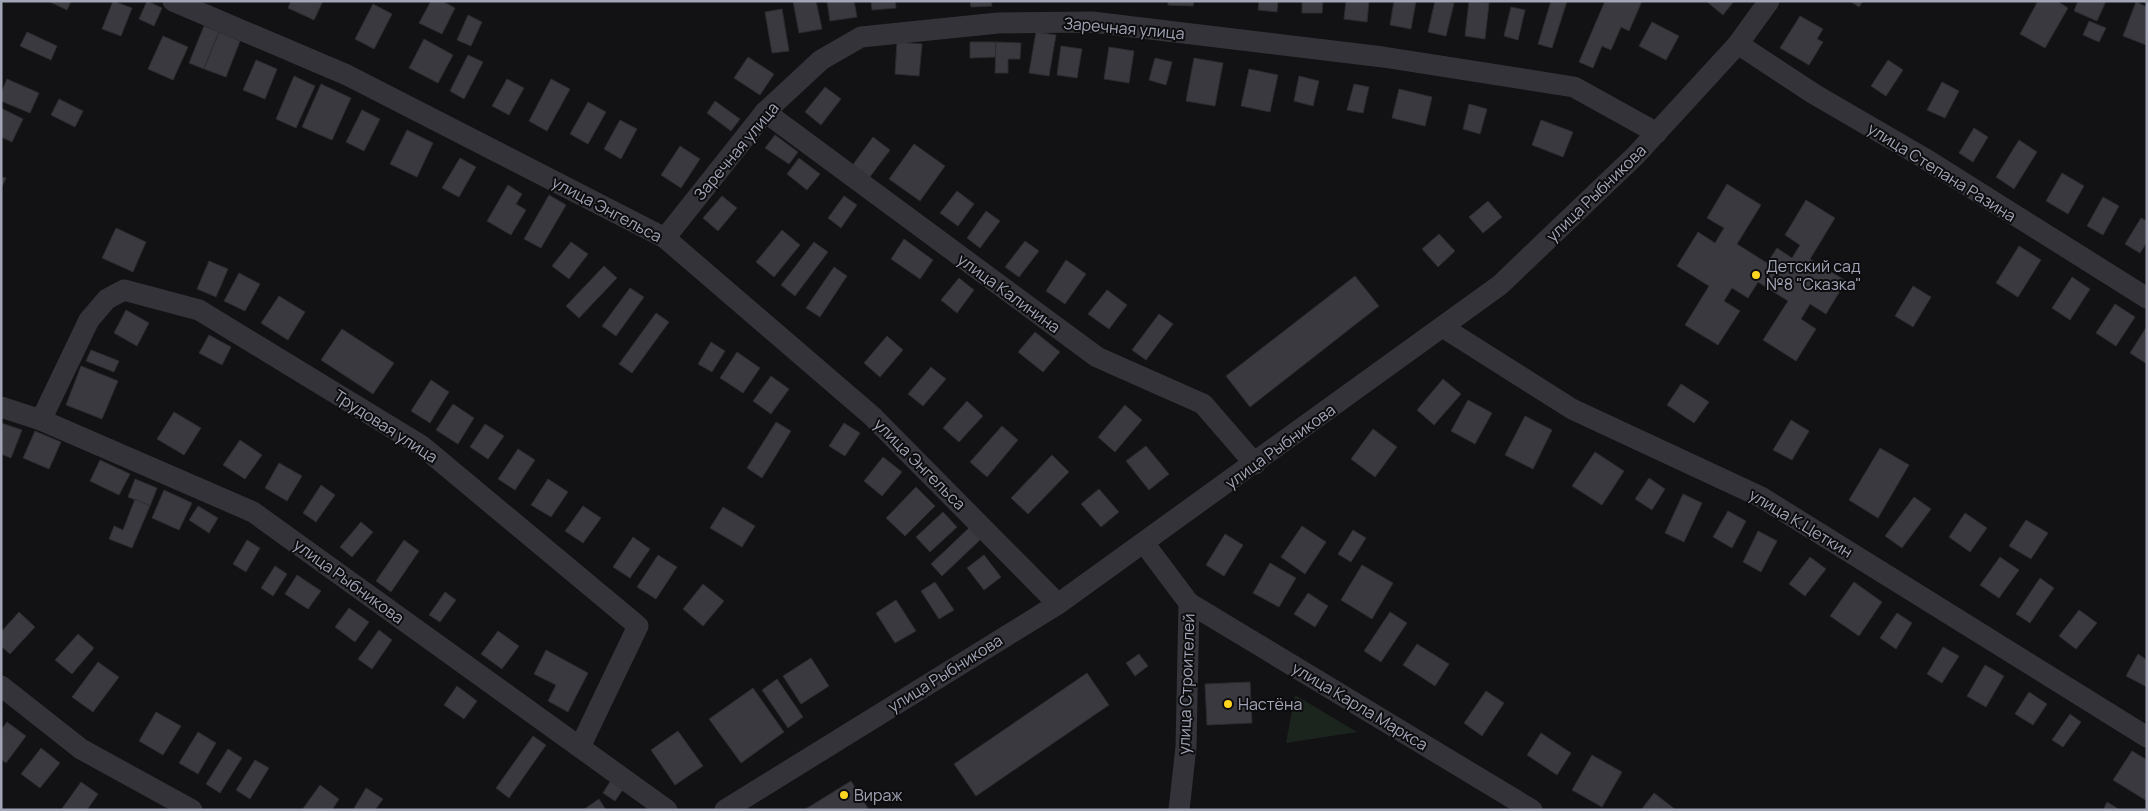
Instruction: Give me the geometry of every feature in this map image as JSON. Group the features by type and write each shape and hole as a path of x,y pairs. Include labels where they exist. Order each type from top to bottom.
{"street":[{"name":"улица Энгельса","path":"173,1 347,75 665,238 872,416 1058,604"},
{"name":"улица Рыбникова","path":"724,810 1058,604 1444,328 1500,285 1588,203 1656,133 1738,44 1769,1"},
{"name":"Заречная улица","path":"665,238 765,112 821,60 861,36 998,23 1092,22 1383,57 1574,87 1656,133"},
{"name":"улица Степана Разина","path":"1738,44 1814,94 1924,158 2147,298"},
{"name":"улица Калинина","path":"765,112 1097,357 1203,404 1255,464"},
{"name":"Трудовая улица","path":"41,420 89,320 106,299 124,290 199,310 422,446 638,626 580,747"},
{"name":"улица К.Цеткин","path":"1444,328 1572,409 1761,497 2147,737"},
{"name":"улица Рыбникова","path":"1,407 41,420 253,512 667,810"},
{"name":"улица Строителей","path":"1144,543 1189,603 1186,746 1179,810"},
{"name":"улица Карла Маркса","path":"1189,603 1532,810"},
{"path":"1,686 81,750 192,810"}],"shaded area":[{"path":"1295,695 1357,732 1286,743"}],"building":[{"path":"48,1 71,1 67,10"},
{"path":"113,1 132,8 121,36 102,29"},
{"path":"147,1 162,8 154,26 139,19"},
{"path":"291,1 323,1 314,20 288,8"},
{"path":"431,1 442,1 455,8 442,34 419,23"},
{"path":"793,1 816,1 822,29 799,33"},
{"path":"827,1 854,1 857,17 830,21"},
{"path":"871,1 895,1 896,8 872,10"},
{"path":"970,1 991,1 992,6 971,7"},
{"path":"1168,1 1194,1 1193,6 1168,5"},
{"path":"1259,1 1278,1 1277,12 1258,10"},
{"path":"1302,1 1323,1 1322,13 1302,13"},
{"path":"1346,1 1369,1 1367,22 1344,19"},
{"path":"1394,1 1416,1 1411,29 1390,25"},
{"path":"1435,1 1454,3 1446,36 1428,32"},
{"path":"1469,1 1489,3 1485,39 1465,36"},
{"path":"1551,1 1567,1 1552,48 1538,44"},
{"path":"1605,1 1642,1 1629,31 1621,27 1611,50 1602,46 1593,68 1579,62"},
{"path":"1706,1 1734,1 1723,15"},
{"path":"1850,1 1863,1 1859,7"},
{"path":"2038,1 2057,1 2068,8 2045,48 2020,34"},
{"path":"2078,1 2106,1 2097,21 2074,11"},
{"path":"2136,2 2147,7 2146,45 2123,36"},
{"path":"373,4 392,14 374,49 355,39"},
{"path":"1511,7 1525,10 1518,40 1504,36"},
{"path":"782,9 789,51 772,53 765,12"},
{"path":"468,15 482,22 471,46 457,40"},
{"path":"1800,16 1823,29 1817,39 1823,42 1809,65 1780,48"},
{"path":"2089,21 2106,28 2099,42 2083,35"},
{"path":"1652,22 1679,36 1666,60 1639,46"},
{"path":"204,26 219,32 204,69 189,63"},
{"path":"27,32 57,46 51,60 20,46"},
{"path":"219,32 240,41 226,77 204,69"},
{"path":"1036,32 1056,35 1049,76 1029,73"},
{"path":"163,36 188,47 173,80 148,69"},
{"path":"424,39 453,55 438,83 409,68"},
{"path":"897,42 922,44 919,76 895,74"},
{"path":"970,42 996,42 996,57 970,58"},
{"path":"996,42 1021,43 1020,59 1008,59 1008,73 995,73"},
{"path":"1061,46 1082,49 1077,78 1057,75"},
{"path":"1109,47 1134,51 1129,83 1104,79"},
{"path":"468,55 483,62 464,99 450,91"},
{"path":"748,57 774,74 760,95 734,78"},
{"path":"1155,58 1172,62 1166,85 1149,80"},
{"path":"1194,58 1223,63 1215,106 1186,101"},
{"path":"256,60 277,69 265,99 243,90"},
{"path":"1888,60 1903,70 1886,96 1871,86"},
{"path":"1249,69 1278,75 1270,112 1241,106"},
{"path":"294,76 315,86 296,128 276,119"},
{"path":"1299,76 1319,81 1313,106 1294,101"},
{"path":"7,79 39,93 30,113 1,101 1,93"},
{"path":"507,79 524,88 509,115 492,106"},
{"path":"551,79 570,89 547,131 529,121"},
{"path":"1942,82 1959,91 1945,118 1927,110"},
{"path":"321,84 351,98 332,140 302,127"},
{"path":"1354,84 1369,87 1363,113 1347,110"},
{"path":"825,87 841,99 821,125 805,112"},
{"path":"1399,89 1432,97 1425,126 1392,118"},
{"path":"59,99 83,111 75,127 51,115"},
{"path":"715,101 740,119 731,131 707,113"},
{"path":"588,102 606,112 588,144 570,134"},
{"path":"1469,104 1487,109 1480,134 1463,129"},
{"path":"1,108 23,119 12,142 1,137"},
{"path":"362,110 380,119 364,151 346,142"},
{"path":"620,120 637,129 621,159 604,149"},
{"path":"1541,120 1573,132 1563,157 1532,145"},
{"path":"1974,128 1988,137 1973,162 1959,153"},
{"path":"407,130 433,143 417,177 390,164"},
{"path":"775,135 798,152 789,164 765,148"},
{"path":"873,137 890,150 869,178 852,166"},
{"path":"2019,140 2037,152 2014,189 1996,177"},
{"path":"914,144 945,166 920,201 889,179"},
{"path":"680,146 700,159 681,188 661,175"},
{"path":"460,158 476,167 459,197 442,188"},
{"path":"799,158 820,174 807,190 787,174"},
{"path":"2062,173 2084,186 2068,214 2046,201"},
{"path":"1,177 6,178 1,189"},
{"path":"1727,184 1761,205 1737,244 1767,263 1777,248 1792,258 1800,245 1785,235 1806,200 1835,218 1810,259 1846,281 1826,314 1810,304 1801,319 1816,329 1796,361 1763,340 1788,301 1758,282 1748,298 1732,288 1724,301 1740,311 1718,345 1685,325 1709,286 1677,266 1698,232 1715,243 1724,228 1707,218"},
{"path":"508,185 522,194 516,204 526,210 511,235 487,221"},
{"path":"957,191 974,204 958,226 940,213"},
{"path":"549,195 566,205 541,248 524,239"},
{"path":"722,196 737,208 718,231 703,218"},
{"path":"844,196 857,205 841,228 828,218"},
{"path":"2103,197 2119,206 2103,235 2087,226"},
{"path":"1488,201 1502,217 1483,233 1469,217"},
{"path":"986,211 1000,221 980,248 967,238"},
{"path":"2141,218 2147,221 2147,242 2140,253 2125,244"},
{"path":"116,228 146,242 133,272 102,258"},
{"path":"782,230 800,245 774,277 756,262"},
{"path":"1439,234 1455,251 1438,267 1422,249"},
{"path":"904,239 933,260 920,279 891,259"},
{"path":"1025,241 1039,251 1019,277 1005,267"},
{"path":"571,242 588,254 569,279 552,266"},
{"path":"814,242 828,252 795,296 781,285"},
{"path":"2019,246 2041,260 2018,297 1996,283"},
{"path":"1066,260 1086,274 1065,304 1046,291"},
{"path":"209,261 228,269 216,297 197,289"},
{"path":"604,266 617,278 579,318 566,306"},
{"path":"834,267 847,276 820,317 806,308"},
{"path":"239,273 260,284 245,311 224,301"},
{"path":"1355,276 1379,306 1250,407 1226,376"},
{"path":"2072,277 2090,289 2070,320 2052,308"},
{"path":"959,278 974,290 957,313 941,300"},
{"path":"1913,286 1931,297 1913,327 1895,316"},
{"path":"630,288 644,297 616,336 602,326"},
{"path":"1107,290 1127,305 1109,329 1088,314"},
{"path":"279,296 305,312 288,340 261,323"},
{"path":"2115,304 2135,317 2116,346 2096,333"},
{"path":"126,310 149,323 137,346 114,333"},
{"path":"656,313 669,322 632,373 619,364"},
{"path":"1159,314 1173,324 1146,360 1132,350"},
{"path":"2147,326 2147,364 2130,353"},
{"path":"342,329 394,363 373,394 321,360"},
{"path":"1035,332 1060,352 1043,372 1018,352"},
{"path":"209,335 231,347 222,365 199,353"},
{"path":"887,336 903,350 880,377 864,363"},
{"path":"711,342 725,351 712,372 698,364"},
{"path":"91,350 119,361 114,372 86,361"},
{"path":"737,352 760,368 743,393 720,378"},
{"path":"81,366 118,381 102,419 66,405"},
{"path":"931,367 946,379 923,406 908,394"},
{"path":"771,376 789,389 771,414 753,401"},
{"path":"1443,379 1461,394 1434,425 1417,410"},
{"path":"431,380 449,392 430,423 411,411"},
{"path":"1681,384 1709,402 1694,423 1667,405"},
{"path":"1468,400 1492,413 1475,444 1451,431"},
{"path":"967,401 983,416 959,442 943,428"},
{"path":"453,404 474,418 458,444 436,430"},
{"path":"1125,405 1142,420 1115,452 1098,437"},
{"path":"174,412 201,428 184,455 157,439"},
{"path":"1525,416 1552,430 1533,469 1505,455"},
{"path":"1791,420 1809,431 1792,460 1773,450"},
{"path":"776,422 791,431 762,478 747,468"},
{"path":"1,423 22,430 11,458 1,454"},
{"path":"844,423 860,433 845,456 829,446"},
{"path":"485,424 504,436 488,459 470,447"},
{"path":"1002,426 1018,440 987,477 970,462"},
{"path":"1373,429 1397,447 1375,477 1351,459"},
{"path":"35,431 61,442 49,469 23,458"},
{"path":"240,440 262,455 245,479 223,465"},
{"path":"1146,446 1169,474 1149,490 1126,461"},
{"path":"1880,448 1909,465 1878,518 1849,500"},
{"path":"518,449 535,460 515,490 498,479"},
{"path":"1595,452 1624,471 1602,505 1572,486"},
{"path":"1052,455 1069,472 1028,514 1011,498"},
{"path":"883,457 902,472 882,496 864,481"},
{"path":"100,460 130,474 119,495 90,481"},
{"path":"279,463 302,476 287,501 265,488"},
{"path":"1649,478 1665,489 1652,510 1635,499"},
{"path":"135,479 157,488 150,506 128,497"},
{"path":"548,479 568,492 551,517 531,505"},
{"path":"321,485 335,495 316,522 303,513"},
{"path":"916,487 935,506 905,536 886,518"},
{"path":"1099,489 1119,512 1101,527 1081,504"},
{"path":"164,490 192,503 179,530 152,518"},
{"path":"1683,494 1702,503 1684,542 1665,533"},
{"path":"1914,497 1931,509 1902,548 1885,536"},
{"path":"135,499 150,506 132,548 109,539 114,526 123,530"},
{"path":"198,506 218,518 209,533 189,520"},
{"path":"583,506 601,518 583,543 565,531"},
{"path":"723,507 755,526 742,547 710,528"},
{"path":"1728,511 1746,521 1732,548 1713,537"},
{"path":"943,512 957,527 930,552 916,537"},
{"path":"1965,513 1987,528 1970,552 1949,537"},
{"path":"2026,520 2048,533 2031,559 2009,546"},
{"path":"361,522 373,532 352,557 340,547"},
{"path":"1302,526 1326,542 1305,574 1281,557"},
{"path":"970,527 981,539 942,576 931,564"},
{"path":"1353,530 1366,538 1351,562 1338,554"},
{"path":"1758,531 1777,541 1761,572 1743,562"},
{"path":"1225,534 1243,545 1224,576 1206,565"},
{"path":"633,537 650,549 630,578 613,567"},
{"path":"247,540 260,548 246,572 233,564"},
{"path":"404,540 419,551 391,592 376,581"},
{"path":"658,555 677,567 656,599 637,587"},
{"path":"984,555 1001,577 984,590 967,568"},
{"path":"1810,557 1826,569 1805,596 1789,584"},
{"path":"2000,557 2019,570 1999,598 1980,585"},
{"path":"1270,563 1296,578 1279,607 1253,593"},
{"path":"1362,565 1393,583 1372,619 1341,600"},
{"path":"275,566 287,574 273,596 261,588"},
{"path":"297,575 321,591 308,609 285,594"},
{"path":"2040,578 2054,588 2030,623 2016,614"},
{"path":"935,582 954,610 939,619 921,591"},
{"path":"1854,582 1882,602 1859,636 1830,616"},
{"path":"703,584 724,601 703,626 683,609"},
{"path":"445,592 456,600 440,622 429,615"},
{"path":"1308,593 1328,606 1315,627 1294,614"},
{"path":"896,600 916,631 895,643 876,613"},
{"path":"349,608 369,622 355,642 335,627"},
{"path":"2079,610 2097,623 2076,649 2059,636"},
{"path":"19,612 35,627 10,654 1,646 1,632"},
{"path":"1390,612 1407,623 1381,662 1364,651"},
{"path":"1897,613 1912,623 1896,649 1880,638"},
{"path":"379,630 392,640 372,669 358,659"},
{"path":"498,631 519,646 502,669 481,654"},
{"path":"78,634 94,648 72,674 55,660"},
{"path":"1417,644 1449,664 1435,686 1403,665"},
{"path":"1943,647 1959,656 1942,683 1927,674"},
{"path":"546,650 588,673 568,712 548,701 556,685 534,674"},
{"path":"1139,654 1148,666 1135,676 1126,663"},
{"path":"2138,654 2147,660 2147,687 2126,676"},
{"path":"811,658 829,686 801,704 783,676"},
{"path":"98,662 119,677 93,712 72,697"},
{"path":"1985,665 2004,676 1986,707 1967,696"},
{"path":"1087,673 1109,705 976,796 954,764"},
{"path":"777,679 803,717 788,728 762,690"},
{"name":"Настёна","path":"1250,682 1252,723 1207,725 1205,684"},
{"path":"457,686 477,701 464,719 444,705"},
{"path":"753,688 784,732 741,763 709,719"},
{"path":"1486,691 1504,703 1482,736 1464,723"},
{"path":"2029,692 2047,704 2033,725 2015,714"},
{"path":"156,712 181,726 163,755 139,741"},
{"path":"2070,714 2081,722 2063,747 2052,740"},
{"path":"7,722 26,736 6,763 1,759 1,730"},
{"path":"678,731 703,766 675,785 651,750"},
{"path":"198,732 216,743 198,774 179,763"},
{"path":"1541,733 1571,753 1557,775 1527,755"},
{"path":"533,736 546,745 509,798 496,788"},
{"path":"41,748 60,763 40,788 21,774"},
{"path":"228,749 242,758 220,793 206,784"},
{"path":"2132,751 2147,760 2147,801 2113,780"},
{"path":"1592,755 1622,772 1602,807 1572,790"},
{"path":"255,760 269,768 250,799 236,790"},
{"path":"611,780 624,788 615,801 603,793"},
{"name":"Вираж","path":"851,781 869,810 804,810"},
{"path":"81,782 98,794 87,810 61,810"},
{"path":"320,785 339,799 332,810 302,810"},
{"path":"366,788 383,799 375,810 353,810"},
{"path":"1654,793 1676,810 1641,810"},
{"path":"599,799 606,810 583,810"},
{"path":"2107,802 2120,810 2103,810"}],"place":[{"name":"Детский сад №8 \"Сказка\"","path":"1756,275"},
{"name":"Настёна","path":"1228,704"},
{"name":"Вираж","path":"844,795"}]}
